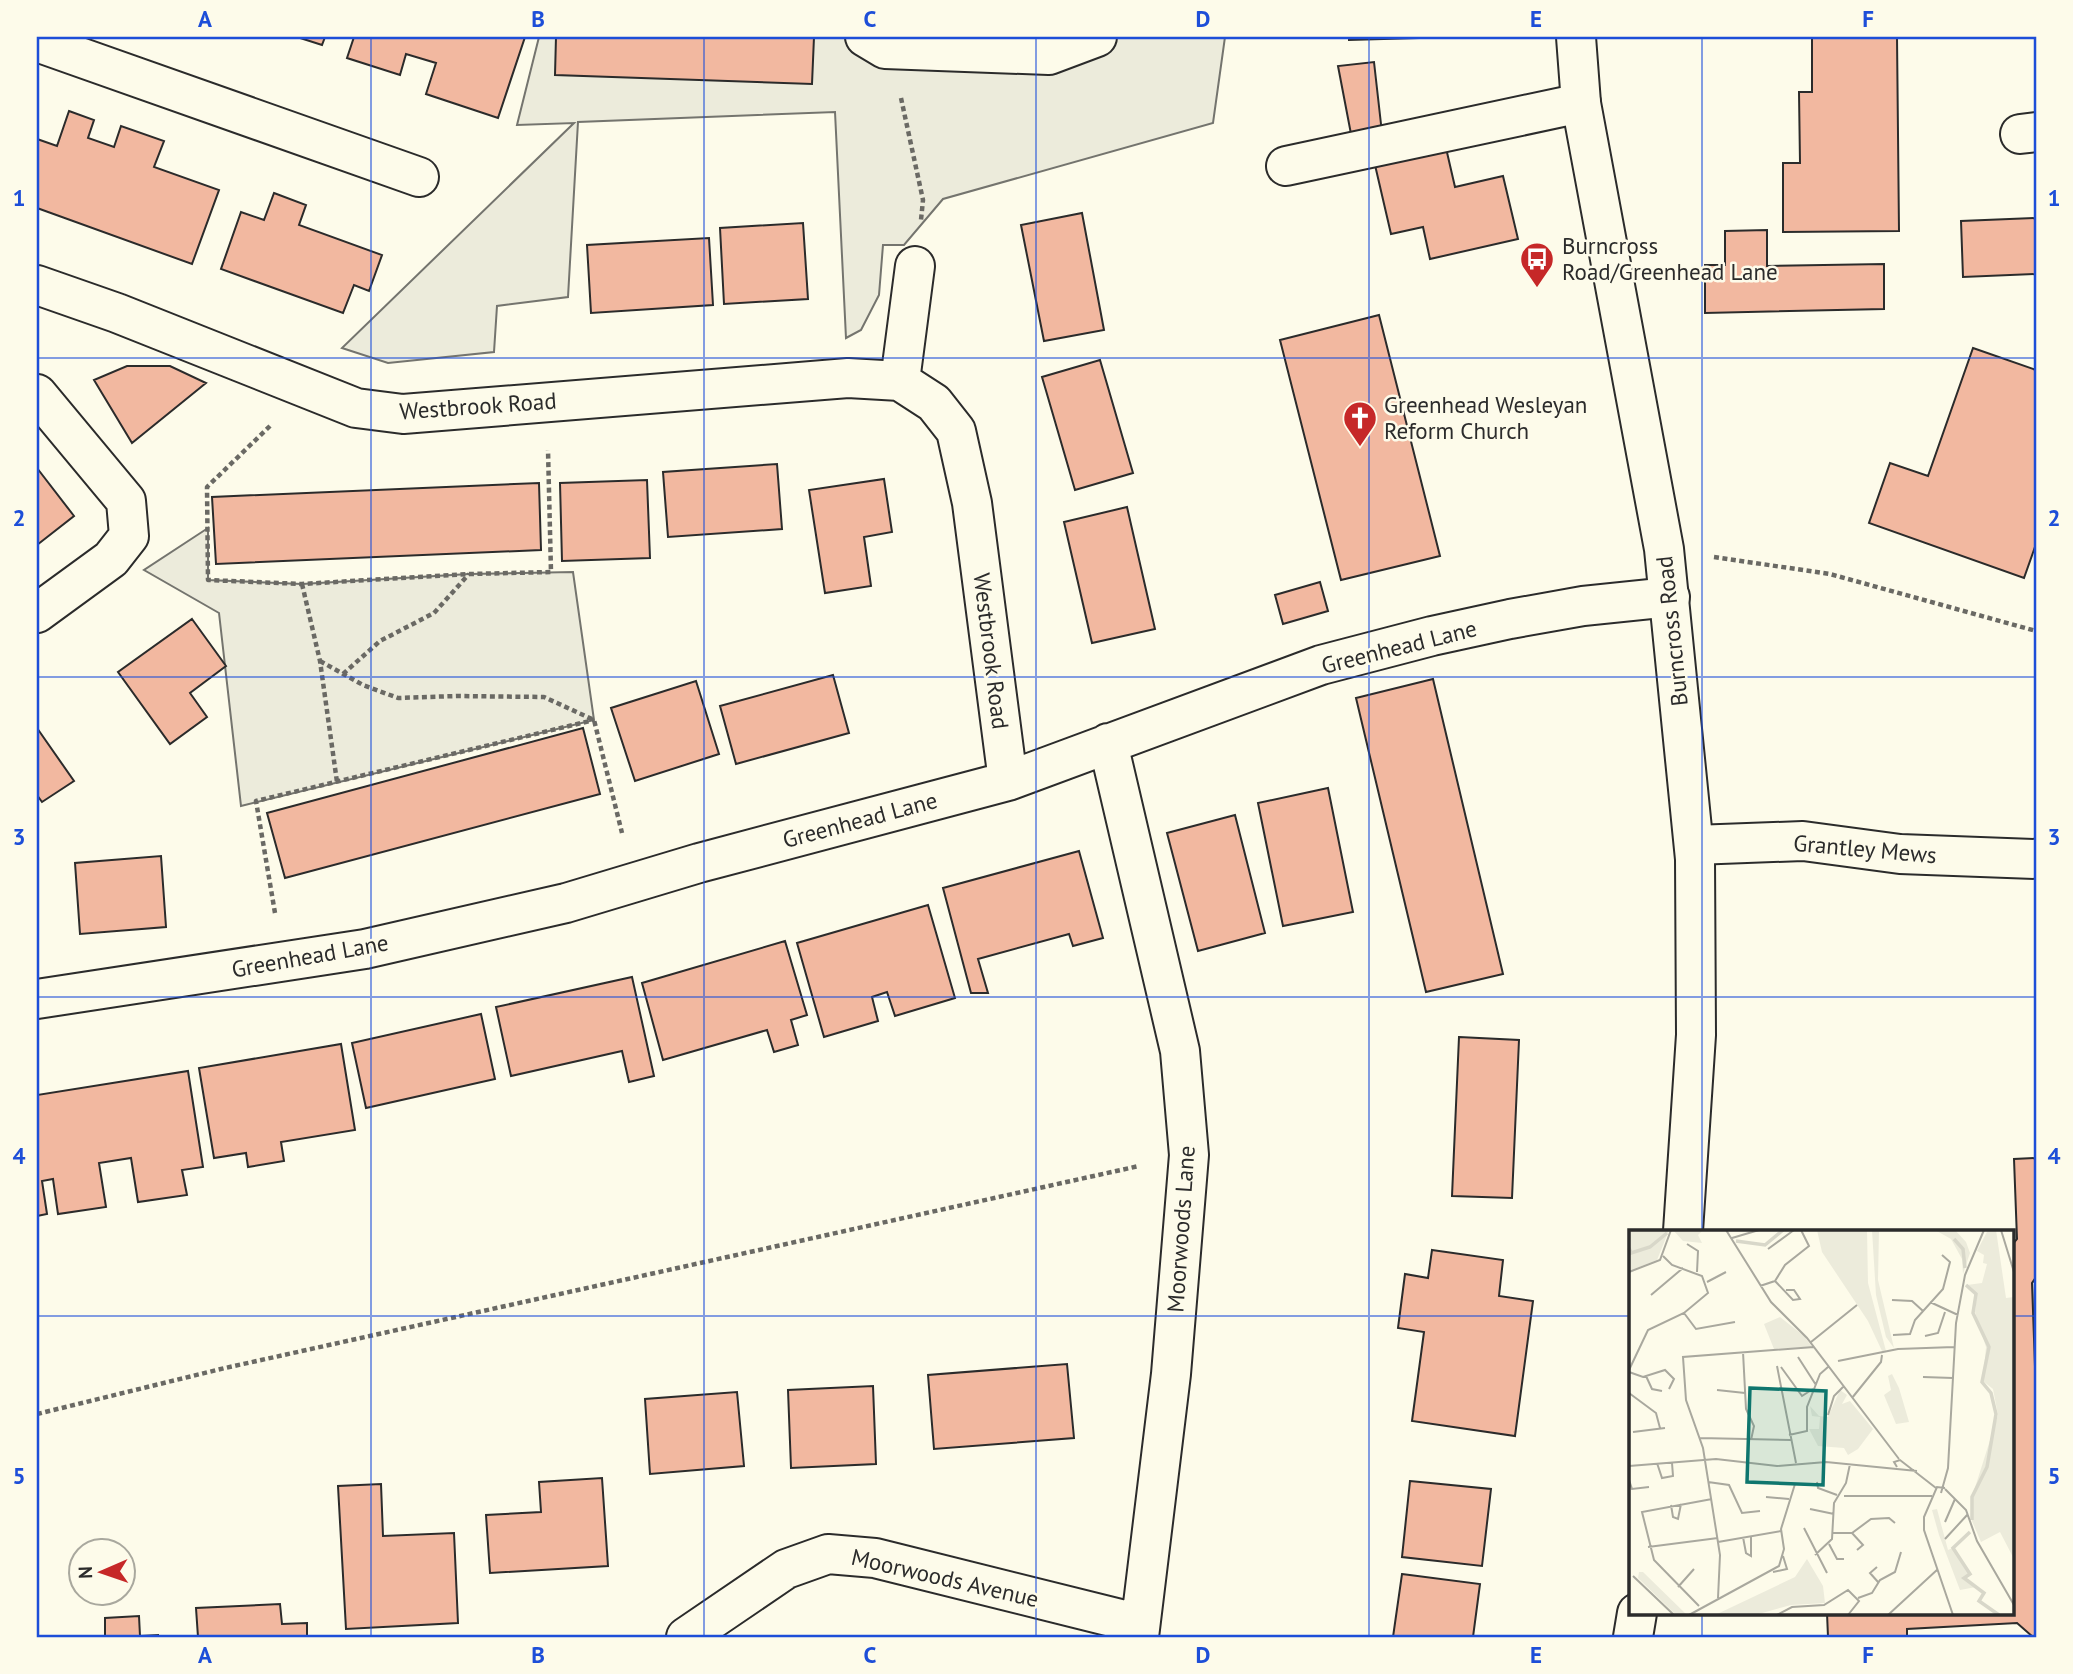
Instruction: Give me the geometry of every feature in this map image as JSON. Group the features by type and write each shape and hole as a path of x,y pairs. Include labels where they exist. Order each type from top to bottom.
{"street":[{"path":"875,43 1049,55 1097,37"},
{"name":"Burncross Road","path":"1576,37 1581,103 1664,549 1693,845 1696,1035 1683,1230"},
{"path":"37,42 419,177"},
{"path":"1286,166 1581,103"},
{"path":"900,381 915,266"},
{"name":"Westbrook Road","path":"37,285 117,313 356,408 403,414 848,378 900,381 934,403 956,431 972,503 1008,781"},
{"path":"37,394 126,501 130,536 111,559 37,613"},
{"name":"Greenhead Lane","path":"37,999 365,949 566,903 634,882 1008,781 1321,665 1432,636 1583,606 1670,597"},
{"name":"Moorwoods Lane","path":"1108,743 1180,1051 1189,1155 1171,1374 1139,1631"},
{"name":"Grantley Mews","path":"1693,845 1803,841 1900,855 2036,859"},
{"name":"Moorwoods Avenue","path":"686,1637 786,1569 828,1554 875,1558 1139,1631"},
{"path":"1633,1637 1637,1614"}],"path":[{"path":"875,43 905,109 923,200 915,266"},
{"path":"308,389 207,487 208,580 302,584 551,572 547,402"},
{"path":"1664,549 1830,574 2036,631"},
{"path":"343,674 380,641 435,613 469,574"},
{"path":"302,584 320,661 337,782"},
{"path":"320,661 363,685 398,698 544,697 594,720"},
{"path":"283,962 256,801 594,720"},
{"path":"594,720 634,882"},
{"path":"37,1414 239,1365 1189,1155"}],"shaded area":[{"path":"539,37 1225,37 1213,123 943,199 904,245 883,245 879,295 861,330 846,338 835,112 578,122 568,297 497,306 494,352 388,363 342,348 574,123 517,125"},
{"path":"208,528 208,580 302,584 469,574 573,572 594,720 241,806 219,613 144,570"},
{"path":"2036,1277 2036,1394 2032,1283"}],"building":[{"path":"297,37 325,37 322,45"},
{"path":"354,37 525,37 498,118 426,94 436,63 406,54 400,75 347,58"},
{"path":"556,37 814,37 812,84 555,75"},
{"path":"1349,37 1455,37 1349,40"},
{"path":"1812,37 1897,37 1899,231 1783,232 1783,163 1800,163 1799,92 1812,92"},
{"path":"1374,62 1382,133 1351,134 1338,66"},
{"path":"69,111 94,120 88,138 114,147 121,126 164,141 154,167 219,190 192,264 37,208 37,139 57,146"},
{"path":"1446,148 1455,187 1503,176 1518,239 1430,259 1423,227 1391,234 1375,165"},
{"path":"274,193 306,205 299,225 382,255 369,291 354,285 343,313 221,269 241,212 264,220"},
{"path":"1082,213 1104,330 1044,341 1021,225"},
{"path":"2036,218 2036,274 1963,277 1961,221"},
{"path":"803,223 808,299 724,304 720,228"},
{"path":"1767,230 1767,266 1884,264 1884,309 1705,313 1705,265 1725,265 1725,231"},
{"path":"709,238 713,305 591,313 587,245"},
{"name":"Greenhead Wesleyan Reform Church","path":"1379,315 1440,556 1341,580 1280,340"},
{"path":"1973,348 2036,370 2036,544 2024,578 1869,523 1890,463 1928,476"},
{"path":"1100,360 1133,473 1075,490 1042,377"},
{"path":"127,366 170,366 206,383 132,443 94,380"},
{"path":"777,464 782,529 668,537 663,472"},
{"path":"37,468 74,516 37,545"},
{"path":"884,479 892,532 864,537 871,586 825,593 809,490"},
{"path":"647,480 650,558 562,561 560,483"},
{"path":"539,483 541,550 216,564 212,497"},
{"path":"1127,507 1155,629 1092,643 1064,522"},
{"path":"1320,582 1328,611 1283,624 1275,595"},
{"path":"192,619 226,666 190,693 207,717 170,744 118,672"},
{"path":"833,675 849,733 736,764 720,706"},
{"path":"1433,679 1503,974 1426,992 1356,698"},
{"path":"696,681 719,754 635,781 611,708"},
{"path":"37,728 74,781 42,802 37,795"},
{"path":"583,728 600,794 285,878 267,813"},
{"path":"1328,788 1353,912 1283,926 1258,803"},
{"path":"1235,815 1265,933 1198,951 1167,833"},
{"path":"1079,851 1103,938 1073,946 1069,934 978,959 988,993 971,993 943,888"},
{"path":"161,856 166,927 80,934 75,863"},
{"path":"928,905 955,998 895,1016 887,992 872,997 878,1021 824,1037 797,943"},
{"path":"785,941 807,1015 791,1020 798,1045 774,1052 767,1030 663,1060 642,983"},
{"path":"632,977 654,1076 629,1082 622,1051 511,1076 496,1007"},
{"path":"481,1014 495,1079 366,1108 352,1043"},
{"path":"1459,1037 1519,1040 1512,1198 1452,1196"},
{"path":"341,1044 355,1130 281,1142 284,1161 248,1167 246,1153 214,1158 199,1068"},
{"path":"188,1071 203,1167 182,1170 187,1195 138,1202 131,1158 99,1163 106,1207 58,1214 53,1179 42,1181 47,1214 37,1216 37,1095"},
{"path":"2036,1158 2036,1277 2032,1283 2036,1394 2036,1637 2017,1623 1907,1629 1907,1637 1828,1637 1827,1614 2014,1614 2014,1243 2017,1239 2014,1159"},
{"path":"1432,1250 1503,1260 1499,1296 1533,1301 1515,1436 1412,1421 1424,1332 1398,1328 1405,1274 1428,1278"},
{"path":"1067,1364 1074,1438 934,1449 928,1375"},
{"path":"873,1386 876,1464 791,1468 788,1390"},
{"path":"737,1392 744,1466 650,1474 645,1399"},
{"path":"602,1478 608,1566 490,1573 486,1515 541,1512 539,1482"},
{"path":"1410,1481 1491,1489 1482,1566 1402,1557"},
{"path":"381,1484 383,1536 454,1533 458,1623 346,1629 338,1486"},
{"path":"1402,1574 1480,1584 1473,1637 1393,1637"},
{"path":"280,1604 282,1624 307,1623 307,1637 198,1637 196,1608"},
{"path":"139,1616 140,1636 158,1637 105,1637 105,1618"}],"place":[{"name":"Burncross Road/Greenhead Lane","path":"1537,289"},
{"name":"Greenhead Wesleyan Reform Church","path":"1360,448"}]}
